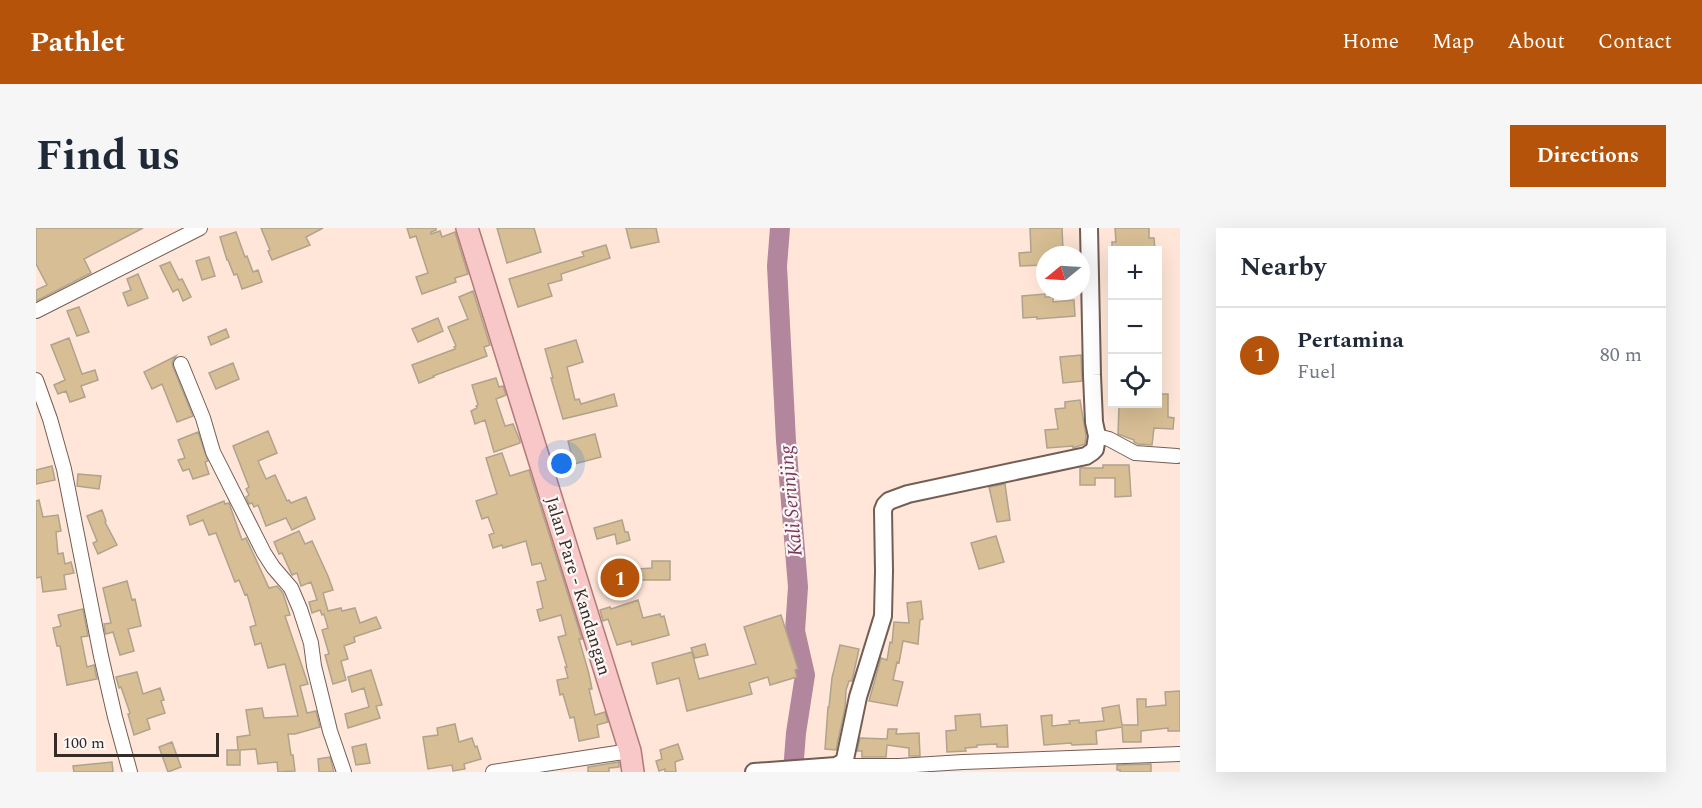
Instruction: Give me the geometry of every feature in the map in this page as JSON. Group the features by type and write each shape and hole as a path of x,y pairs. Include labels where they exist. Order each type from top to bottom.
{"main road":[{"name":"Jalan Pare - Kandangan","path":"468,228 631,762"}],"street":[{"path":"36,311 200,228"},
{"path":"836,766 845,759 858,697 883,616 882,514 885,506 892,499 908,494 1086,456 1095,448 1097,436 1094,422 1092,375 1089,228"},
{"path":"181,364 213,452 264,553 291,588 298,603 311,643 314,666 330,731 344,772"},
{"path":"36,380 64,469 101,656 130,772"},
{"path":"1097,436 1109,439 1135,453 1177,456"},
{"path":"763,771 803,767 1180,754"},
{"path":"1080,757 1083,772"},
{"path":"493,772 631,762"}],"building":[{"path":"36,228 143,228 84,259 91,273 36,301 36,290 47,285 36,264"},
{"path":"261,228 323,228 306,237 310,245 272,260"},
{"path":"407,228 436,228 431,234 440,231 442,237 455,232 468,274 455,278 456,282 422,294 416,277 428,273 416,236 410,238"},
{"path":"497,228 534,228 541,252 507,263"},
{"path":"626,228 656,228 659,242 631,248"},
{"path":"1030,228 1062,228 1063,246 1036,246 1036,265 1020,266 1019,253 1031,252"},
{"path":"1115,228 1149,228 1149,238 1154,238 1155,246 1112,246 1112,242 1116,242"},
{"path":"236,232 245,257 247,256 253,272 258,270 262,282 242,289 237,274 234,275 227,260 220,237"},
{"path":"606,245 610,258 561,274 562,280 548,284 552,296 518,307 509,279 584,256 582,252"},
{"path":"209,257 215,276 202,280 196,261"},
{"path":"170,262 191,297 183,301 178,289 173,292 160,266"},
{"path":"138,274 148,298 128,306 123,293 131,290 127,279"},
{"path":"473,291 490,345 484,347 487,356 419,383 412,365 455,349 456,346 448,327 468,319 459,297"},
{"path":"1036,295 1036,300 1053,300 1053,302 1074,300 1075,316 1023,318 1022,296"},
{"path":"79,307 89,332 77,336 67,311"},
{"path":"438,318 443,331 418,342 412,329"},
{"path":"226,329 229,337 211,345 208,337"},
{"path":"69,338 82,374 95,370 98,380 81,386 85,397 70,402 66,391 58,394 54,385 65,380 51,345"},
{"path":"576,340 583,362 567,367 575,400 579,399 581,404 614,394 617,406 563,419 545,349"},
{"path":"1081,355 1082,381 1063,383 1060,357"},
{"path":"176,356 172,362 173,367 193,416 177,422 162,384 152,389 144,372"},
{"path":"233,363 239,379 216,389 209,373"},
{"path":"496,378 499,387 503,386 506,395 496,399 505,426 513,424 520,443 494,452 485,420 475,424 471,411 478,405 472,385"},
{"path":"1162,394 1168,394 1168,417 1174,418 1173,429 1154,428 1152,445 1138,444 1118,434 1119,408 1162,408"},
{"path":"1080,400 1086,436 1085,444 1073,448 1073,446 1047,448 1045,430 1058,429 1055,409 1065,408 1065,402"},
{"path":"268,431 277,453 258,461 266,479 275,475 287,501 291,503 306,497 315,519 292,530 286,518 266,526 258,505 254,507 252,503 249,504 246,489 249,487 233,446"},
{"path":"198,432 208,461 205,462 209,474 193,479 189,469 183,471 178,460 185,458 178,440"},
{"path":"595,434 601,457 574,464 568,441"},
{"path":"502,453 510,476 529,470 582,639 579,639 589,674 592,689 589,689 595,715 605,712 608,722 597,725 599,737 579,741 574,717 570,718 563,694 560,695 557,680 568,678 558,637 566,635 561,615 540,621 537,610 543,608 537,582 546,580 541,563 532,565 526,541 503,548 502,545 493,548 489,535 494,533 488,517 482,519 476,501 497,494 486,458"},
{"path":"1103,465 1129,465 1131,496 1115,497 1115,478 1095,478 1095,485 1080,485 1080,468 1103,468"},
{"path":"52,466 55,480 36,484 36,470"},
{"path":"78,474 101,476 99,489 77,486"},
{"path":"1005,484 1010,520 997,522 989,487"},
{"path":"39,500 43,517 58,515 61,531 56,532 58,554 63,553 65,564 71,562 74,573 64,575 66,589 43,592 41,577 36,578 36,501"},
{"path":"224,501 225,504 229,503 242,540 246,538 269,588 277,586 283,593 290,615 285,616 308,684 300,686 307,713 316,711 320,727 288,734 295,771 278,772 277,762 258,764 256,749 240,750 240,765 227,765 227,750 238,750 237,737 250,735 246,710 262,708 264,718 298,716 285,664 268,668 261,643 255,645 250,627 256,625 247,594 245,595 239,580 235,582 216,533 209,535 203,520 190,525 187,516"},
{"path":"102,510 105,522 117,545 98,554 93,543 97,541 87,516"},
{"path":"622,520 630,540 617,544 615,534 597,539 594,528"},
{"path":"299,531 305,544 312,541 328,576 333,590 323,593 328,611 355,608 360,623 376,617 381,628 354,637 355,642 344,646 348,659 341,661 346,680 333,684 325,655 329,654 322,630 328,628 324,614 322,615 320,610 312,613 309,602 317,600 311,582 301,586 297,573 292,575 274,542"},
{"path":"996,536 1004,562 979,569 971,543"},
{"path":"652,561 670,561 670,580 639,580 639,583 609,585 609,571 652,568"},
{"path":"127,581 132,600 135,599 141,626 128,629 134,651 120,655 113,632 106,634 105,631 104,624 111,623 103,588"},
{"path":"638,600 643,618 660,614 661,617 664,616 669,635 632,645 631,641 617,645 608,619 603,621 600,610 610,607 611,609"},
{"path":"921,601 923,619 920,620 918,644 903,641 899,663 897,662 893,680 903,682 897,706 869,701 881,658 887,660 890,642 892,643 894,622 909,623 907,603"},
{"path":"83,609 88,636 81,637 87,667 94,665 97,679 67,685 60,646 57,646 53,628 61,626 58,615"},
{"path":"781,615 798,669 795,670 797,677 770,685 768,677 749,683 752,694 687,711 679,678 657,684 652,663 692,652 699,679 756,664 744,627"},
{"path":"705,644 708,655 695,658 691,648"},
{"path":"840,645 859,649 852,681 849,681 846,690 845,708 836,750 825,749 832,678"},
{"path":"371,670 382,705 376,706 380,718 348,728 345,714 369,707 364,688 352,692 348,677"},
{"path":"137,672 143,694 160,688 165,713 147,719 150,729 134,735 128,714 130,713 116,677"},
{"path":"1180,691 1180,731 1168,731 1168,728 1141,731 1141,742 1123,742 1122,727 1096,731 1097,744 1044,745 1041,716 1052,715 1052,726 1070,724 1069,721 1079,720 1079,723 1104,721 1102,708 1119,705 1122,725 1138,725 1137,699 1146,699 1146,707 1166,705 1165,692"},
{"path":"980,714 981,727 1007,725 1008,747 997,747 997,744 977,745 977,747 965,748 966,751 947,752 946,731 956,730 955,716"},
{"path":"455,724 459,742 472,738 481,759 464,764 465,769 453,771 452,765 428,769 423,737 438,735 437,728"},
{"path":"888,729 897,729 896,734 919,733 920,756 909,756 909,748 887,745 886,757 862,757 862,751 857,751 860,738 887,739"},
{"path":"172,742 181,767 168,772 159,747"},
{"path":"366,744 370,763 356,765 352,747"},
{"path":"678,744 683,759 675,762 676,772 665,772 665,769 659,771 656,761 662,759 660,750"},
{"path":"330,757 334,772 319,772 318,759"},
{"path":"112,762 113,772 74,772 73,766"},
{"path":"619,762 619,767 609,768 609,772 588,772 588,767"},
{"path":"1151,764 1151,772 1120,772 1117,770 1117,765"}],"waterway":[{"name":"Kali Serinjing","path":"780,228 777,266 786,441 798,587 795,631 805,675 796,733 793,772"}],"place":[{"name":"Pertamina","path":"620,578"}]}
